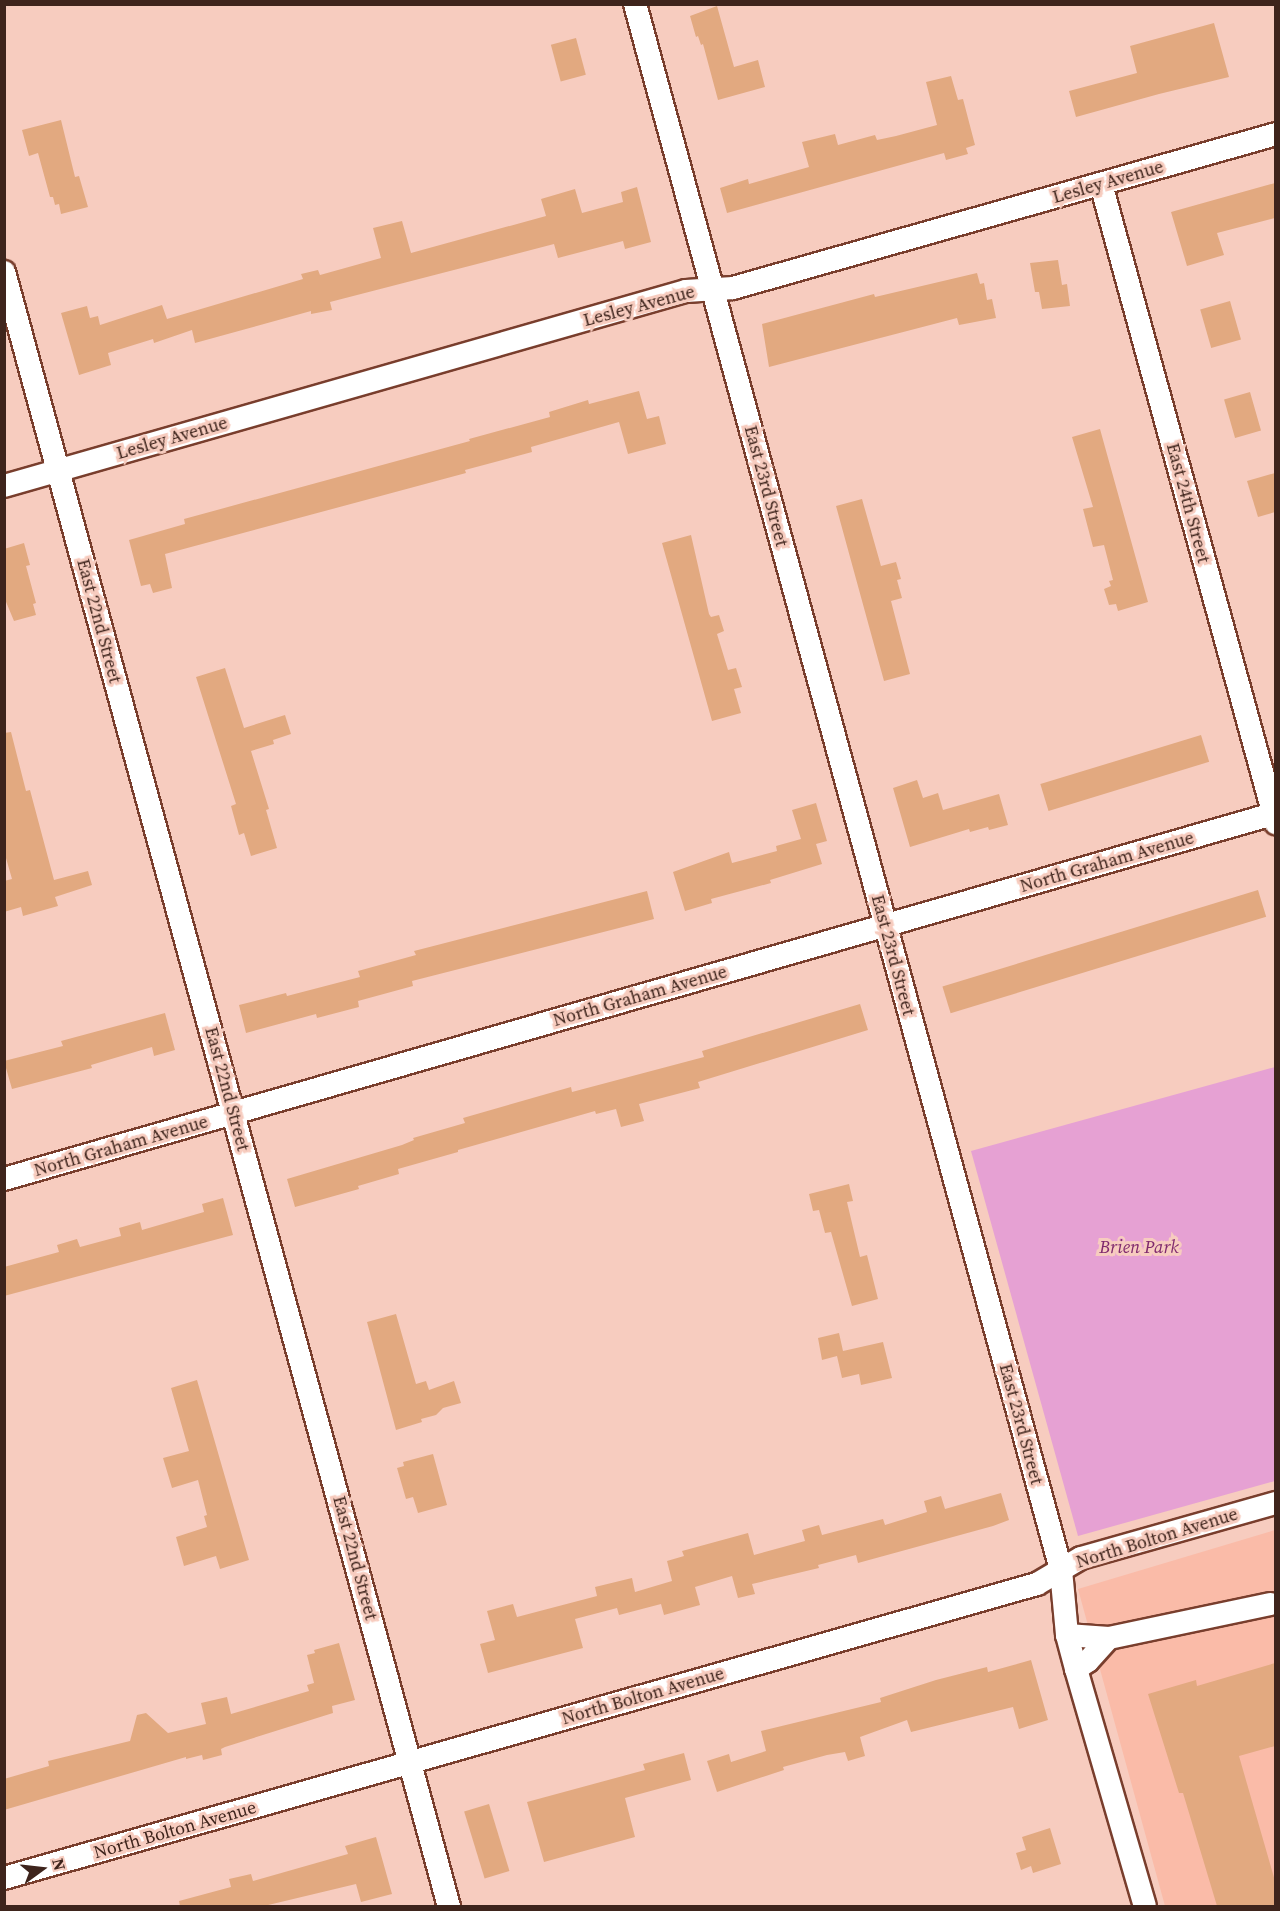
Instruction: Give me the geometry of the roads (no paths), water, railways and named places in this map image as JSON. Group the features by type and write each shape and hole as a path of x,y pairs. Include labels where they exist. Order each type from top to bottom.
{"street":[{"name":"East 23rd Street","path":"635,4 1061,1570 1067,1635 1145,1906"},
{"name":"Lesley Avenue","path":"4,486 686,291 733,288 1275,134"},
{"name":"East 24th Street","path":"1101,184 1275,817"},
{"name":"East 22nd Street","path":"4,272 449,1906"},
{"name":"North Graham Avenue","path":"4,1179 885,926 1275,817"},
{"name":"North Bolton Avenue","path":"4,1878 1037,1584 1082,1558 1275,1503"},
{"path":"1067,1635 1109,1638 1270,1604"},
{"path":"1076,1670 1088,1661 1109,1638"}],"park label":[{"name":"Brien Park","path":"1139,1247"}]}
